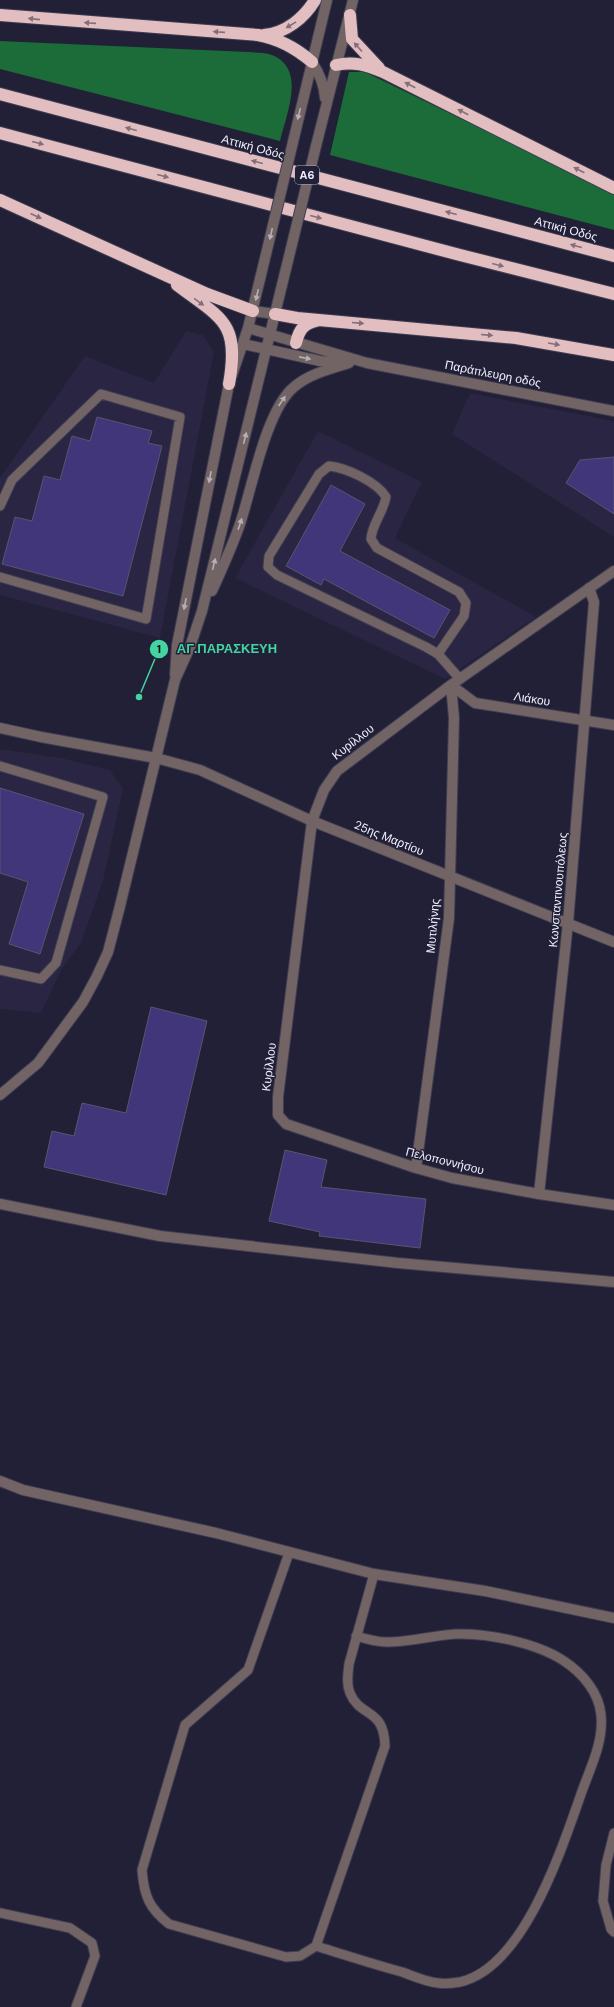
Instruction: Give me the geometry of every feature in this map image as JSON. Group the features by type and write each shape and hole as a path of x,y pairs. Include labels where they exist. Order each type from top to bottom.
{"highway":[{"path":"258,35 273,34 298,21 305,15 316,0"},
{"path":"0,15 258,35 285,43 299,50 312,62"},
{"path":"350,15 352,39 383,72"},
{"path":"336,65 348,62 361,64 383,72 614,188"},
{"name":"Αττική Οδός","path":"0,94 614,256"},
{"path":"0,133 452,253 614,294"},
{"path":"0,200 226,302 253,311"},
{"path":"156,270 216,314 227,328 233,349 229,384"},
{"path":"275,314 319,320 516,338 614,355"},
{"path":"296,343 300,329 306,324 319,320"}],"street":[{"path":"175,680 176,645 229,384 253,311 327,0"},
{"path":"0,1095 38,1063 83,1002 108,952 175,680 190,647 202,611 325,108 353,0"},
{"path":"312,62 320,74 324,89 325,108"},
{"path":"304,96 312,82 320,74 336,65"},
{"path":"253,311 275,314"},
{"name":"Παράπλευρη οδός","path":"248,328 367,363 614,411"},
{"name":"Παράπλευρη οδός","path":"243,344 320,362 367,363"},
{"path":"202,611 226,562 240,523 272,420 281,401 294,387 319,372 349,363"},
{"name":"Κυρίλλου","path":"278,1115 279,1089 312,821 324,790 337,771 455,682 614,572"},
{"name":"Κωνσταντινουπόλεως","path":"539,1194 568,923 585,720 594,602 589,588"},
{"name":"Λιάκου","path":"455,682 476,703 614,725"},
{"name":"Μυτιλήνης","path":"416,1168 449,918 455,682"},
{"name":"25ης Μαρτίου","path":"0,728 156,758 200,770 312,821 614,942"},
{"name":"Πελοποννήσου","path":"278,1115 286,1124 416,1168 452,1178 539,1194 614,1205"},
{"path":"0,1204 160,1236 398,1263 614,1282"},
{"path":"0,1481 23,1490 216,1533 374,1574 485,1591 614,1618"}],"lane":[{"path":"0,506 12,480 101,394 180,417 146,619 0,576"},
{"path":"438,654 464,616 466,603 459,592 377,548 370,539 371,531 384,506 386,497 380,488 341,467 329,466 319,474 269,556 268,567 276,575 438,654 455,682"},
{"path":"0,766 103,798 56,963 42,979 0,970"},
{"path":"289,1553 248,1670 185,1725 142,1870 143,1888 148,1902 156,1914 169,1924 286,1957 300,1956 316,1946 385,1746 385,1732 380,1722 358,1704 350,1693 348,1679 349,1664 374,1574"},
{"path":"316,1946 438,1983 460,1982 478,1975 493,1965 510,1947 526,1922 556,1863 597,1752 601,1732 601,1713 595,1693 582,1676 570,1666 544,1651 517,1642 458,1634 388,1642 356,1636"},
{"path":"614,1833 606,1865 603,1901 610,1929 614,1932"},
{"path":"0,1913 70,1928 92,1942 96,1956 76,2007"}],"shaded area":[{"path":"186,331 203,335 214,352 160,638 0,595 0,478 85,356 154,383"},
{"path":"470,393 614,421 614,537 452,434"},
{"path":"318,431 422,482 395,538 536,617 445,679 235,578"},
{"path":"0,749 61,758 110,770 123,789 103,881 81,943 61,970 41,1013 0,1009"}],"green space":[{"path":"0,41 248,52 272,55 283,62 289,71 291,82 289,106 280,141 0,69"},
{"path":"349,72 365,72 614,193 614,230 330,155"}],"building":[{"path":"97,417 152,431 148,443 162,446 123,596 2,564 15,517 32,521 44,476 60,480 72,436 90,441"},
{"path":"614,457 614,514 566,483 580,460"},
{"path":"331,485 365,504 340,551 450,610 434,638 324,579 321,585 286,566"},
{"path":"0,788 84,814 40,954 9,944 28,882 0,873"},
{"path":"151,1007 207,1021 166,1195 44,1167 52,1131 74,1136 82,1103 126,1113"},
{"path":"285,1150 327,1160 321,1187 426,1199 420,1248 319,1236 320,1232 269,1221"}],"place":[{"name":"ΑΓ.ΠΑΡΑΣΚΕΥΗ","path":"139,697"}]}
